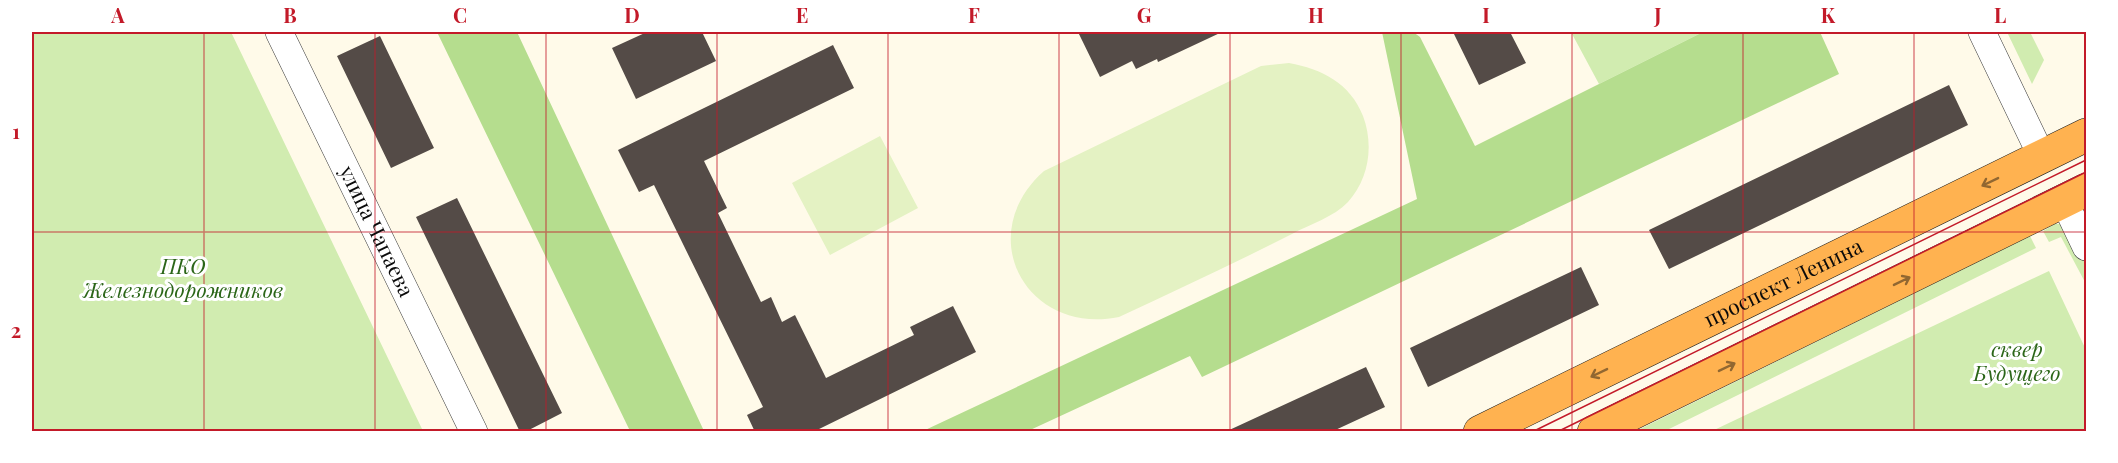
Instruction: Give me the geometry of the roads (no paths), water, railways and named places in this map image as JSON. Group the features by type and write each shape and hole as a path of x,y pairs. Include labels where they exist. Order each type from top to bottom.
{"highway":[{"name":"проспект Ленина","path":"1480,432 2086,135"},
{"path":"1594,432 2075,196 2042,157"},
{"path":"1652,348 1674,392"}],"street":[{"name":"улица Чапаева","path":"279,32 474,432"},
{"path":"1982,32 2042,157"},
{"path":"2075,196 2086,247"}],"tram line":[{"path":"1532,432 2086,160"},
{"path":"1557,432 2086,172"}],"park label":[{"name":"ПКО Железнодорожников","path":"183,279"},
{"name":"сквер Будущего","path":"2017,362"}]}
